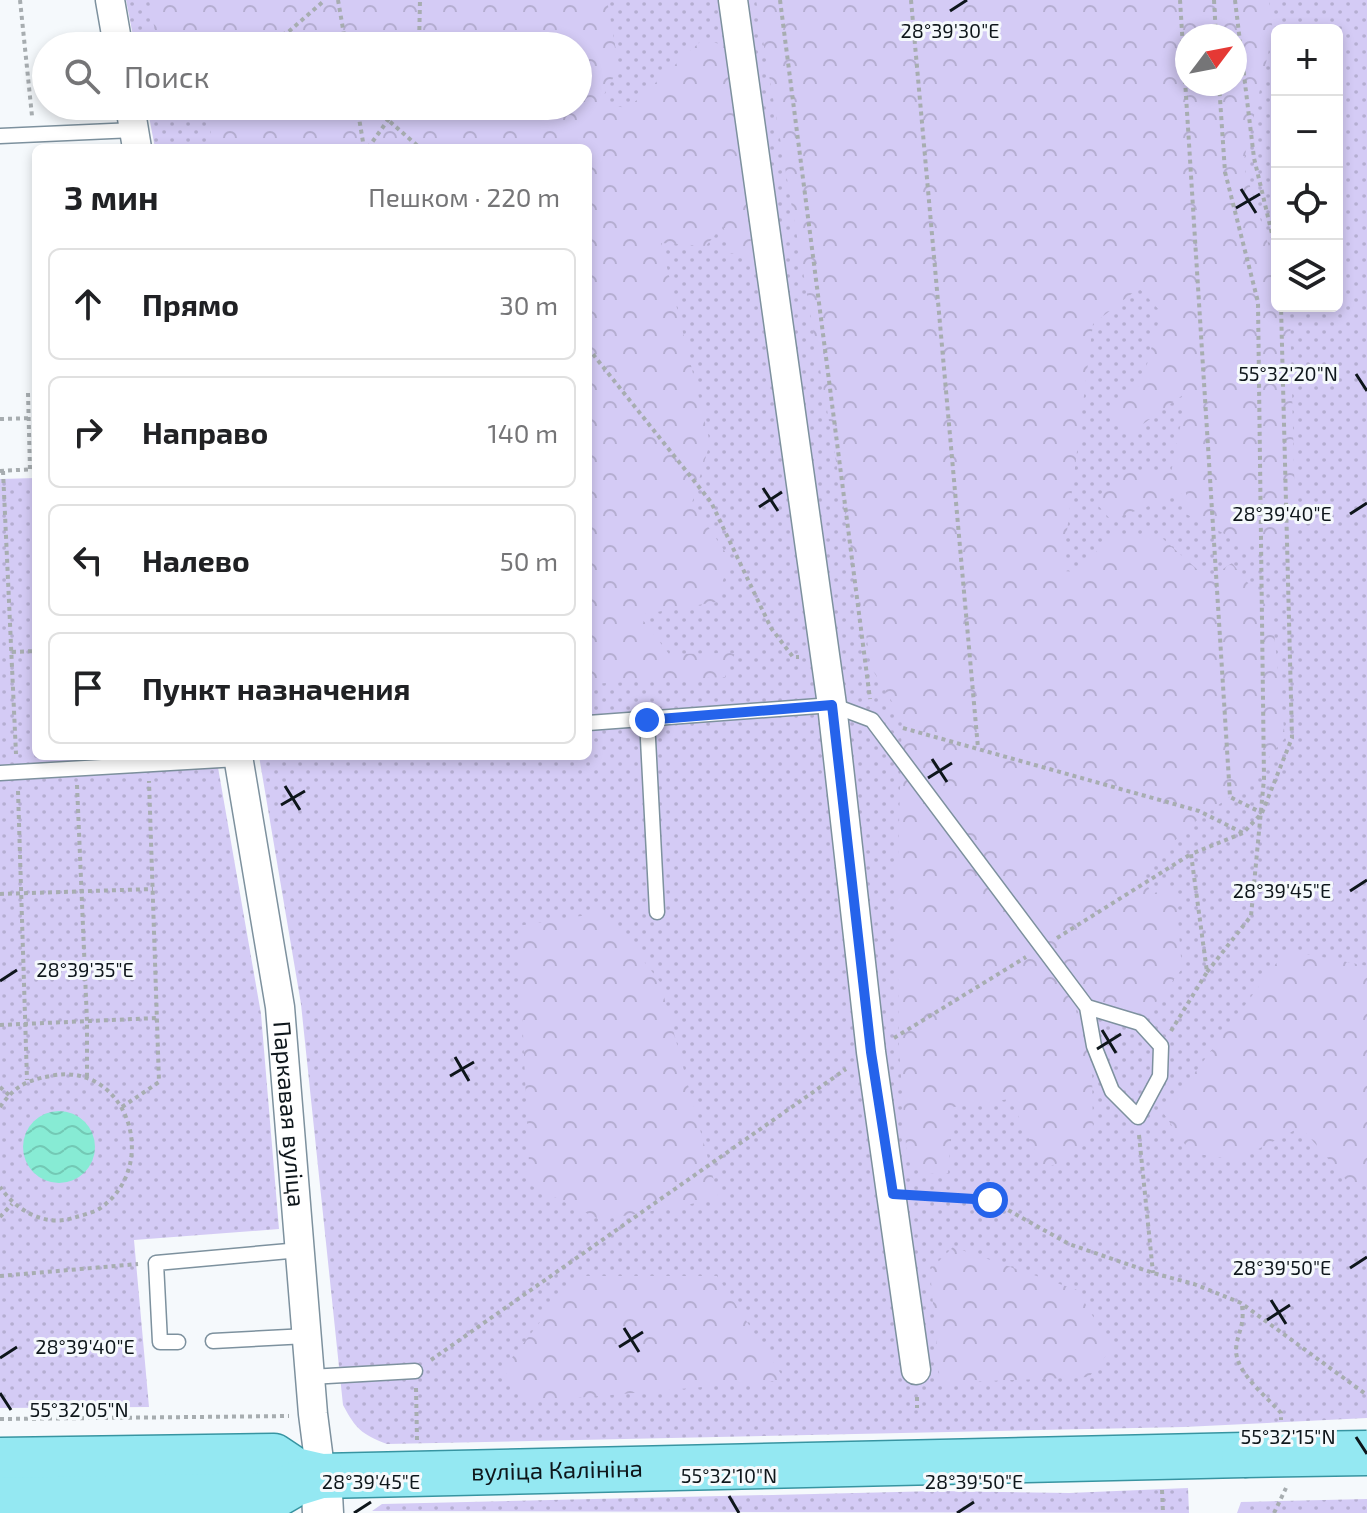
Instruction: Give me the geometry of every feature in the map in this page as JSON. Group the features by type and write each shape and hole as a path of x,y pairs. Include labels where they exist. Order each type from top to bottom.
{"main road":[{"name":"вуліца Калініна","path":"0,1500 276,1495 295,1484 322,1494 1244,1455 1367,1453"},
{"name":"вуліца Калініна","path":"0,1460 274,1456 322,1494"}],"street":[{"path":"110,0 116,32"},
{"path":"733,0 832,705 871,1052 916,1370"},
{"name":"Паркавая вуліца","path":"239,760 280,1007 322,1494"}],"lane":[{"path":"0,136 133,128"},
{"path":"592,723 832,705 872,720 1087,1007 1094,1046 1112,1091 1138,1117 1160,1076 1161,1046 1140,1023 1087,1007"},
{"path":"647,720 657,912"},
{"path":"0,773 199,760"},
{"path":"178,1342 160,1342 156,1263 300,1250"},
{"path":"213,1341 307,1336"},
{"path":"310,1377 415,1371"}],"path":[{"path":"20,0 32,115"},
{"path":"288,32 325,0"},
{"path":"338,0 344,32"},
{"path":"419,32 420,0"},
{"path":"780,0 872,720 1199,811 1243,833"},
{"path":"911,0 978,748"},
{"path":"1180,0 1230,797 1262,813"},
{"path":"1214,0 1215,24"},
{"path":"1235,0 1254,158 1273,240"},
{"path":"1161,1046 1207,972 1251,916 1262,813 1258,302 1225,172 1220,96"},
{"path":"33,120 34,134"},
{"path":"360,120 365,144"},
{"path":"369,144 388,120 415,144"},
{"path":"457,1344 871,1052 1191,854 1243,833 1262,813 1292,738 1281,312"},
{"path":"592,353 711,502 771,628 793,657 825,659"},
{"path":"28,393 32,457"},
{"path":"0,419 29,418"},
{"path":"0,471 32,470"},
{"path":"12,652 32,651"},
{"path":"122,1107 159,1082 148,764"},
{"path":"77,768 87,1078"},
{"path":"1191,854 1207,972"},
{"path":"0,894 153,889"},
{"path":"0,1025 158,1018"},
{"path":"0,1107 27,1080 63,1073 87,1078 106,1090 122,1107 133,1140 133,1154 126,1179 118,1192 99,1209 64,1221 34,1216 12,1204 0,1187"},
{"path":"0,1087 9,1095"},
{"path":"1138,1117 1153,1273"},
{"path":"893,1194 990,1200 1069,1244 1194,1284 1241,1303 1367,1395"},
{"path":"0,1217 12,1204"},
{"path":"0,1276 156,1263"},
{"path":"1241,1303 1244,1322 1236,1352 1243,1371 1281,1413 1282,1428"},
{"path":"0,1419 272,1417"},
{"path":"1274,1513 1286,1491 1285,1475"},
{"path":"1162,1492 1163,1513"}],"green space":[{"path":"126,0 1367,0 1367,1418 1184,1427 387,1444 365,1434 343,1405 301,1004 260,760 592,760 592,144 154,144 150,120 592,120 592,32 132,32"},
{"path":"149,0 607,0 619,67 599,104 628,108 702,40 725,45 753,256 730,253 723,225 706,246 661,243 710,443 692,503 730,559 716,602 639,615 669,654 735,653 725,677 592,684 592,144 212,144 209,120 592,120 592,32 155,32"},
{"path":"756,0 1269,0 1271,41 1243,164 1271,253 1271,312 1289,312 1290,315 1296,543 1244,544 1186,514 1186,492 1111,520 1094,501 1129,471 1171,473 1187,392 1128,435 1111,411 1142,383 1161,312 1139,288 1093,324 1062,571 1079,572 1110,536 1161,537 1208,579 1232,563 1272,613 1285,738 1246,785 1192,824 1141,874 1152,894 1175,885 1182,969 1146,1015 1098,1001 1075,1007 1092,1067 1093,1136 1072,1157 1044,1169 1010,1099 954,1107 948,1173 926,1174 907,1159 899,1049 897,895 902,718 872,669"},
{"path":"32,478 32,760 217,760 261,1014 279,1229 134,1240 149,1407 0,1408 0,479"},
{"path":"606,912 660,982 719,1199 601,1220 530,1185 518,926"},
{"path":"1286,950 1367,966 1367,1183 1347,1181 1301,1127 1237,1160 1191,1153 1164,1114"},
{"path":"953,1247 1077,1290 1112,1348 1089,1377 940,1383 930,1270"},
{"path":"576,1276 717,1276 785,1380 529,1402 503,1369"},
{"path":"1188,1488 1189,1513 372,1511 382,1504 939,1491 1069,1493"},
{"path":"1367,1499 1367,1513 1237,1513 1241,1502"}],"water":[{"path":"59,1111 79,1117 89,1127 95,1147 89,1167 79,1177 59,1183 39,1177 29,1167 23,1147 29,1127 39,1117"}],"route":[{"path":"647,720 832,705 871,1052 893,1194 990,1200"}]}
